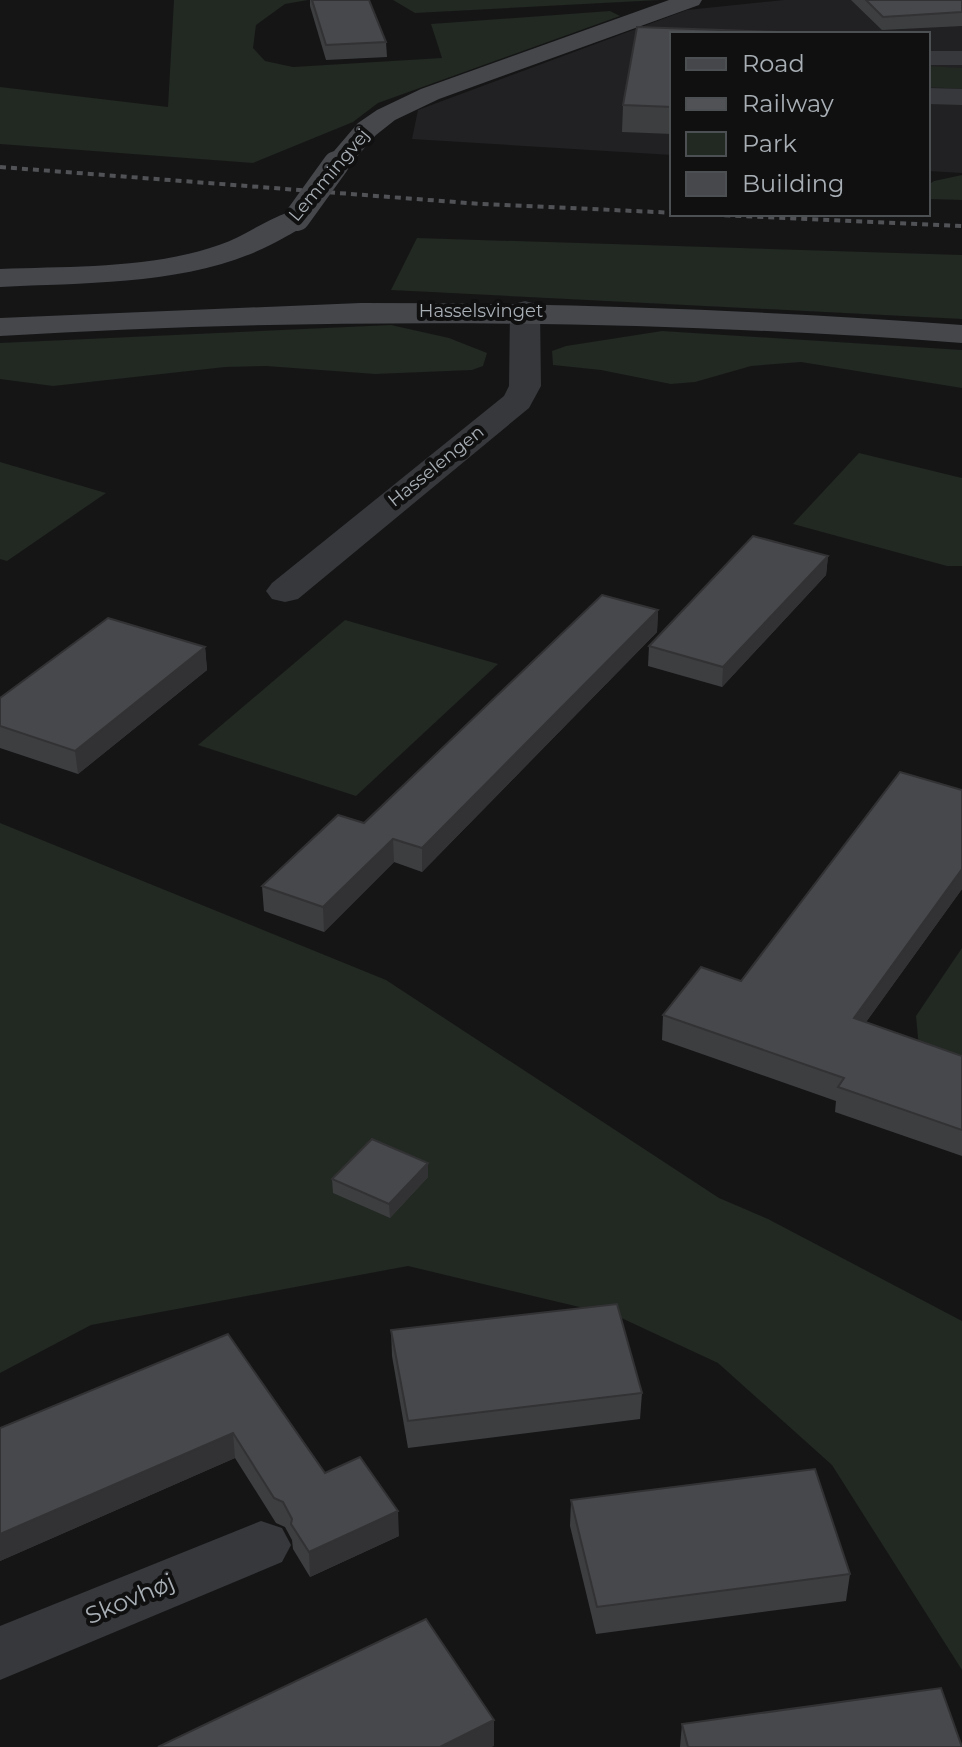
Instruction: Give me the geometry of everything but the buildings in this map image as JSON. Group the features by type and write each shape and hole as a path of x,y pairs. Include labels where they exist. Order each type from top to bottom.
{"street":[{"name":"Lemmingvej","path":"0,278 162,268 209,259 249,246 297,218 336,164 367,129 386,115 430,94 691,0"},
{"path":"930,58 962,58"},
{"path":"930,96 962,97"},
{"name":"Hasselsvinget","path":"0,327 227,315 525,310 825,323 962,334"},
{"name":"Hasselengen","path":"285,591 517,401 525,386 525,310"},
{"name":"Skovhøj","path":"0,1654 261,1545"}],"shaded area":[{"path":"784,0 962,0 962,173 930,171 930,32 670,32 670,155 412,139 418,110 687,10"}],"green space":[{"path":"174,0 308,0 285,4 256,25 253,48 265,61 293,67 442,58 431,24 610,11 620,16 378,103 353,122 253,163 0,144 0,87 168,107"},
{"path":"393,0 660,0 415,13"},
{"path":"930,66 962,68 962,89 930,87"},
{"path":"962,175 962,200 930,199 930,184"},
{"path":"417,238 962,255 962,319 391,290"},
{"path":"391,325 449,338 487,353 483,366 472,370 375,374 266,366 225,367 53,386 0,379 0,343"},
{"path":"662,331 962,350 962,388 801,362 751,366 695,382 671,384 601,370 553,365 552,351 566,346"},
{"path":"859,453 962,478 962,566 947,566 793,524"},
{"path":"0,462 106,493 7,561 0,559"},
{"path":"345,620 498,664 356,796 198,745"},
{"path":"0,823 386,980 719,1198 768,1219 962,1321 962,1670 832,1465 718,1363 617,1316 408,1266 91,1325 0,1373"},
{"path":"962,948 962,1063 919,1049 916,1016"}],"railway":[{"path":"0,167 481,204 670,213"},
{"path":"743,216 962,226"}]}
